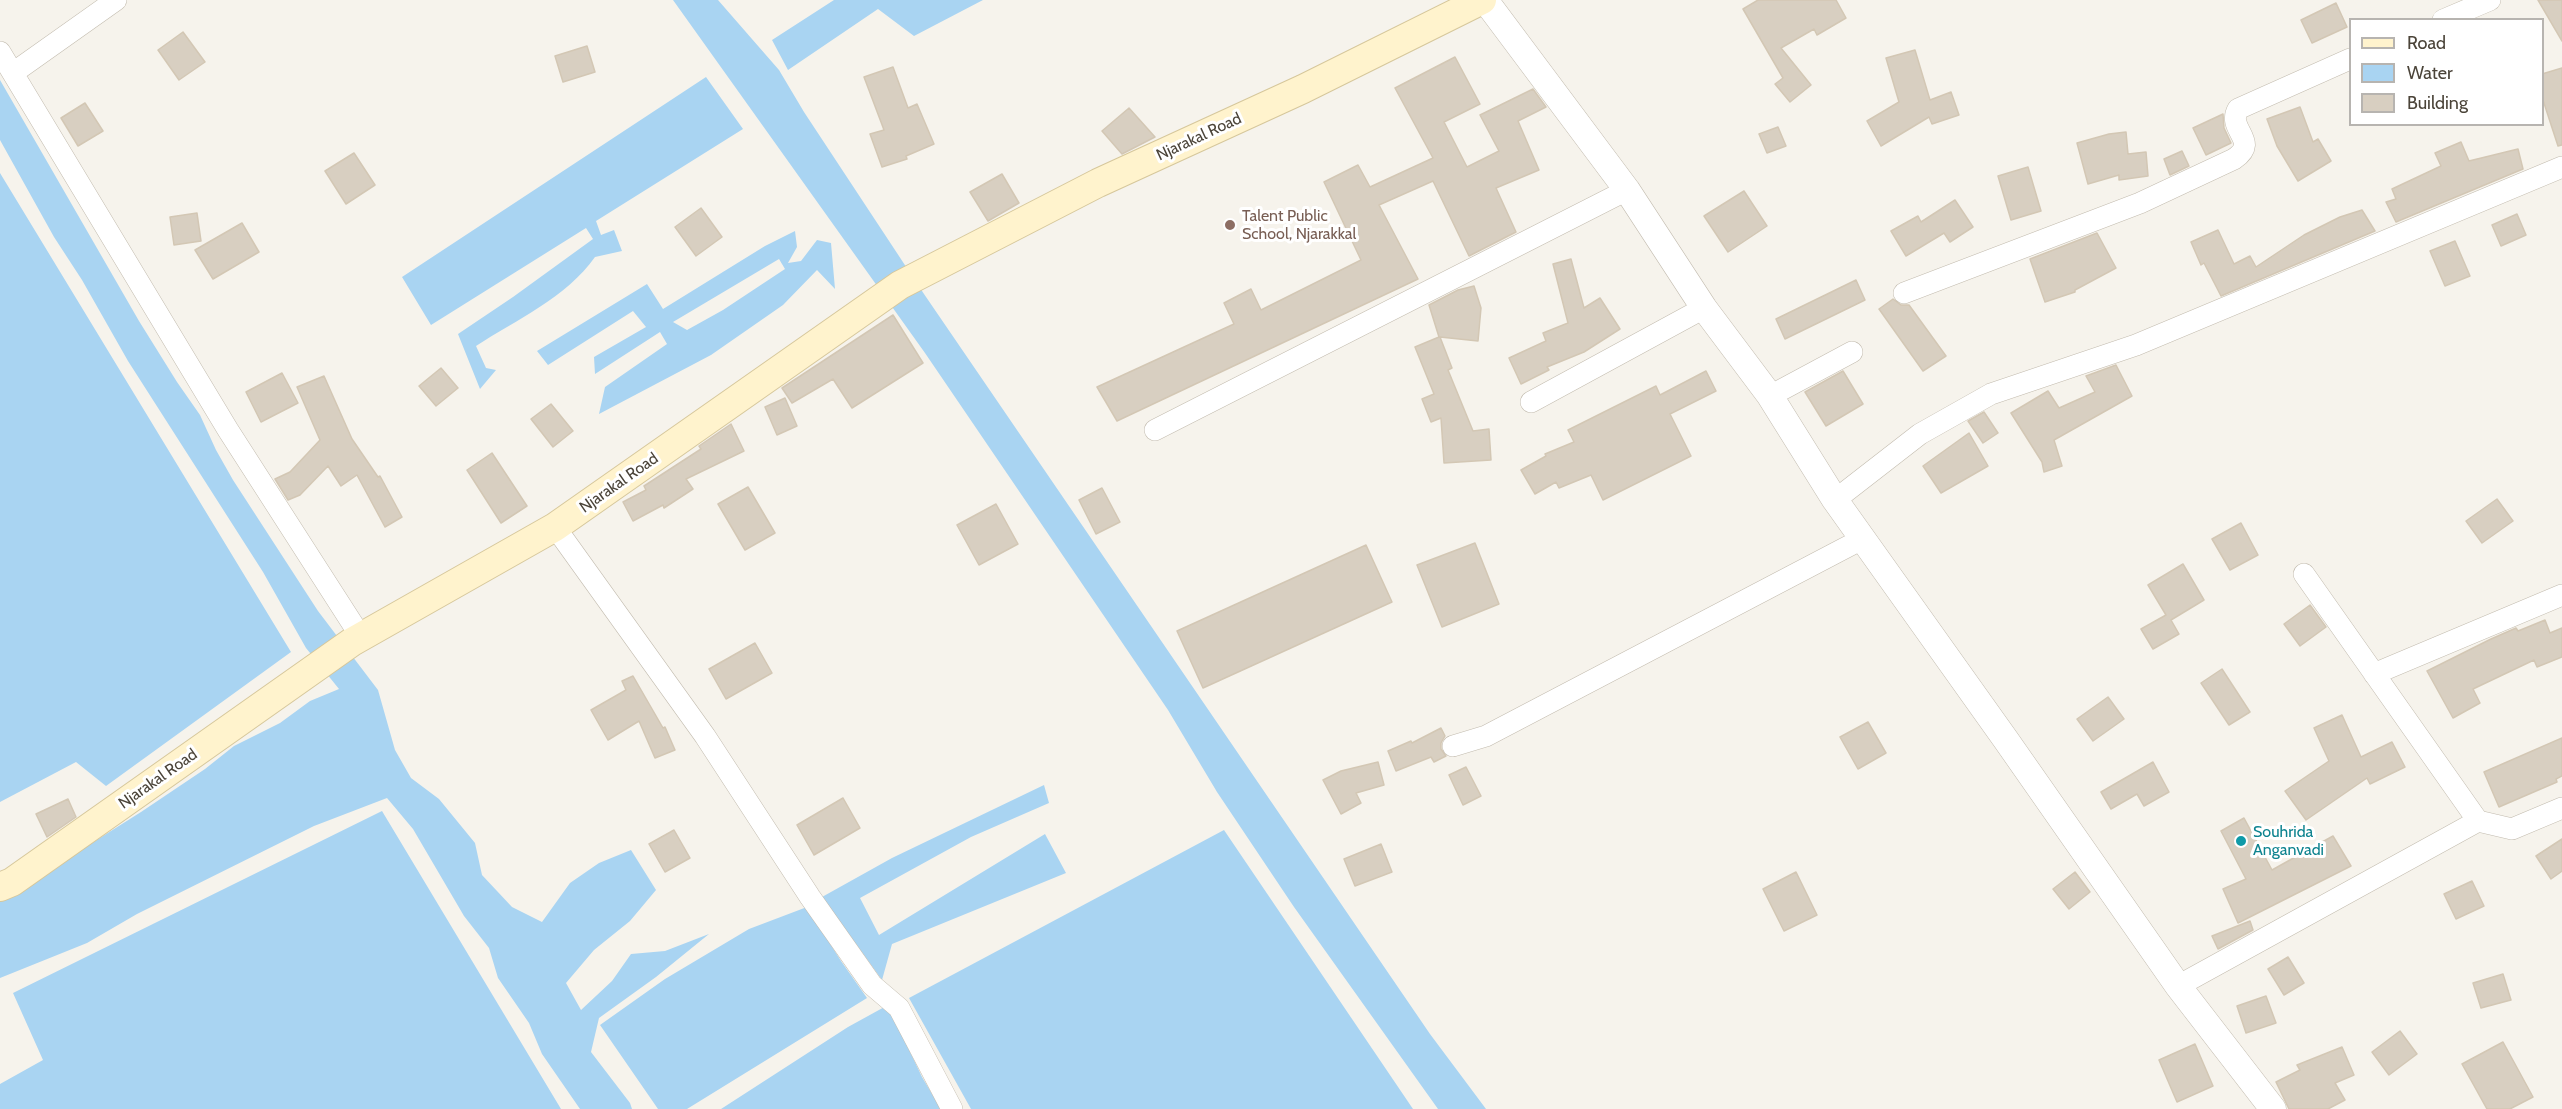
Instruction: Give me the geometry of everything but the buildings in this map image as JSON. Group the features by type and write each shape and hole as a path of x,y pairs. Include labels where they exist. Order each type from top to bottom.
{"main road":[{"name":"Njarakal Road","path":"0,887 12,882 356,639 555,527 900,285 1098,183 1303,89 1484,0"}],"street":[{"path":"13,74 116,0"},
{"path":"1484,0 1627,190 1704,309 1770,396 1835,500 2178,986 2273,1109"},
{"path":"2448,18 2490,0"},
{"path":"0,52 356,639"},
{"path":"1904,293 2140,203 2234,159 2243,153 2245,146 2235,119 2238,109 2349,59"},
{"path":"1835,500 1920,434 1991,394 2136,345 2562,167"},
{"path":"1155,430 1627,190"},
{"path":"1531,402 1704,309"},
{"path":"1770,396 1852,352"},
{"path":"555,527 705,736 810,897 872,985 899,1008 952,1109"},
{"path":"1454,747 1486,736 1864,538"},
{"path":"2304,574 2478,821 2512,829 2562,808"},
{"path":"2374,674 2562,596"},
{"path":"2178,986 2478,821"}],"water":[{"path":"673,0 718,0 779,70 804,112 924,294 1430,1034 1486,1109 1438,1109 1294,907 1217,792 1168,710 925,353"},
{"path":"834,0 983,0 914,36 878,9 788,70 772,40"},
{"path":"706,77 743,129 596,221 601,235 614,230 622,251 595,257 556,296 476,346 486,368 496,370 480,389 458,334 593,239 586,228 431,325 402,277"},
{"path":"0,80 139,321 200,415 233,480 318,611 378,690 395,750 411,778 439,799 475,843 482,875 512,907 542,922 570,883 599,863 631,850 656,890 630,921 594,950 566,983 581,1010 612,981 631,954 665,951 709,934 656,977 599,1018 591,1052 630,1103 632,1109 580,1109 542,1054 529,1023 498,978 489,948 464,916 413,829 387,798 314,826 137,914 87,943 0,978 0,901 141,812 205,769 234,746 280,723 310,701 339,689 306,648 263,572 128,361 82,280 54,237 0,140"},
{"path":"0,173 291,652 106,786 76,762 0,802"},
{"path":"795,231 797,247 788,263 801,261 817,240 831,243 835,289 817,270 783,305 711,355 599,414 605,387 667,344 660,332 595,374 594,357 646,327 633,311 548,365 537,351 647,284 663,309 765,246","holes":["779,259 785,269 723,310 687,330 673,322"]},
{"path":"1044,785 1049,803 971,837 860,898 879,935 1045,834 1066,873 892,944 882,980 822,897 892,858"},
{"path":"382,811 561,1109 0,1109 0,1084 43,1060 13,993"},
{"path":"1224,830 1413,1109 971,1109 909,998"},
{"path":"807,907 867,998 687,1109 658,1109 600,1025 665,979 749,929"},
{"path":"888,1005 922,1077 941,1109 721,1109 848,1027"}],"place":[{"name":"Talent Public School, Njarakkal","path":"1230,225"},
{"name":"Souhrida Anganvadi","path":"2241,841"}]}
